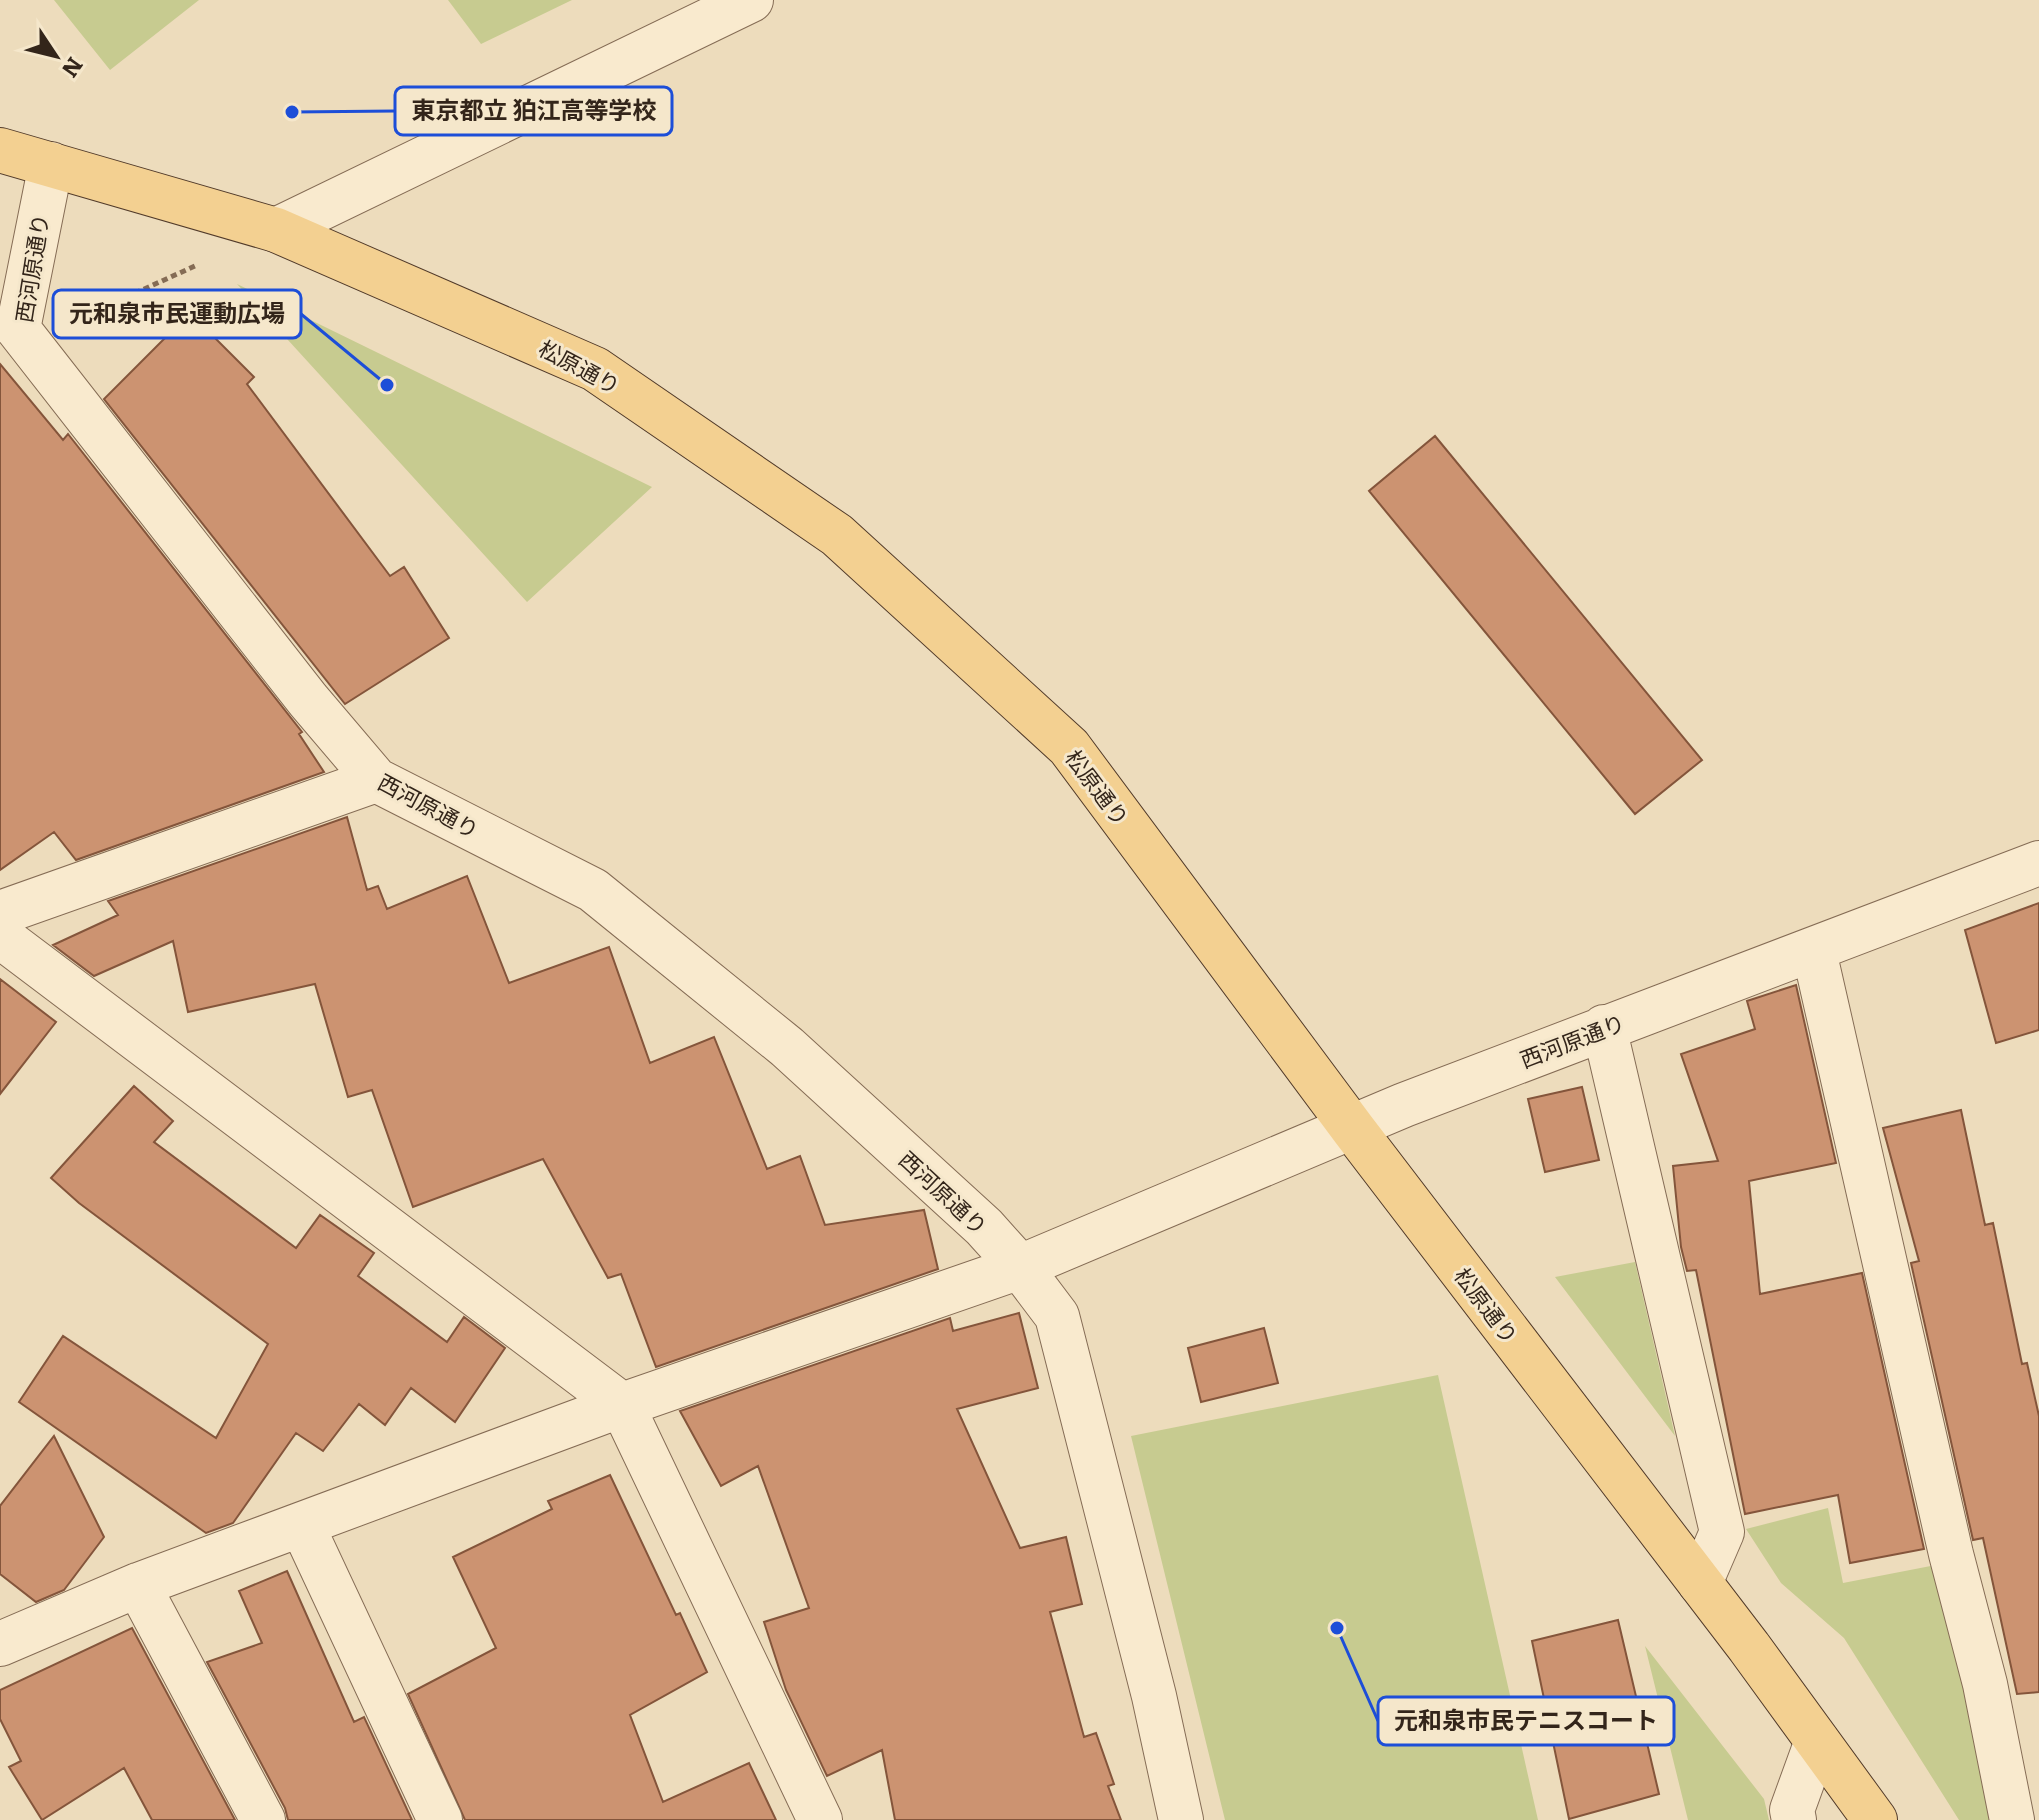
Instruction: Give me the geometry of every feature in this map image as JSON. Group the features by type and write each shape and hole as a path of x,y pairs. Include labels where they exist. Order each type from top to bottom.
{"main road":[{"name":"松原通り","path":"0,150 276,230 595,369 837,535 1069,747 1353,1129 1700,1583 1875,1820"}],"street":[{"path":"276,230 751,0"},
{"name":"西河原通り","path":"51,164 9,333 376,780 593,890 787,1047 984,1227 1020,1267 1057,1316 1154,1696 1181,1820"},
{"path":"0,913 376,780"},
{"name":"西河原通り","path":"1020,1267 1604,1027 1814,951 2039,863"},
{"path":"0,936 622,1405 820,1820"},
{"path":"1814,951 1951,1554 1985,1684 2012,1820"},
{"path":"1604,1027 1722,1532 1700,1583"},
{"path":"0,1644 138,1585 622,1405 1020,1267"},
{"path":"302,1525 440,1820"},
{"path":"138,1585 263,1820"},
{"path":"1794,1820 1792,1810 1817,1741"}],"path":[{"path":"9,333 53,330 276,230"}],"green space":[{"path":"54,0 199,0 110,70"},
{"path":"448,0 572,0 481,44"},
{"path":"237,284 652,487 527,602"},
{"path":"1635,1262 1675,1436 1555,1277"},
{"path":"1438,1375 1538,1820 1225,1820 1131,1436"},
{"path":"1828,1508 1843,1583 1941,1564 2002,1820 1959,1820 1844,1638 1781,1583 1746,1529"},
{"path":"1645,1646 1764,1799 1769,1820 1688,1820"}],"building":[{"path":"190,313 254,377 247,384 390,576 404,567 449,638 345,704 104,399"},
{"path":"0,364 63,440 68,434 302,732 299,734 324,772 76,860 54,832 0,870"},
{"path":"1435,436 1702,760 1635,814 1369,491"},
{"path":"347,817 367,890 378,886 387,909 467,876 509,983 609,947 650,1063 714,1037 767,1169 800,1156 825,1225 924,1210 938,1269 656,1367 621,1274 608,1278 543,1159 413,1207 372,1090 348,1097 315,984 188,1012 173,941 94,976 53,945 118,915 108,901"},
{"path":"2039,903 2039,1030 1996,1043 1965,930"},
{"path":"0,979 56,1022 0,1094"},
{"path":"1796,985 1836,1163 1749,1181 1760,1294 1862,1273 1924,1549 1850,1563 1838,1495 1745,1514 1696,1270 1687,1271 1681,1247 1673,1166 1718,1161 1681,1054 1755,1029 1747,1001"},
{"path":"134,1086 173,1121 154,1142 296,1248 320,1215 374,1253 358,1276 447,1342 464,1317 505,1348 455,1422 411,1388 385,1425 359,1404 323,1451 296,1433 233,1523 206,1533 19,1402 63,1336 216,1438 268,1344 79,1203 51,1178"},
{"path":"1582,1087 1599,1160 1545,1172 1528,1099"},
{"path":"1961,1110 1985,1225 1993,1223 2022,1364 2027,1363 2039,1416 2039,1692 2017,1694 1983,1538 1973,1540 1911,1263 1919,1261 1883,1128"},
{"path":"1019,1313 1038,1388 957,1409 1020,1548 1066,1537 1082,1604 1050,1612 1084,1737 1096,1733 1114,1784 1108,1786 1121,1820 895,1820 882,1750 827,1776 786,1690 764,1622 809,1608 758,1466 721,1486 680,1411 950,1318 953,1331"},
{"path":"1264,1328 1278,1383 1201,1402 1188,1348"},
{"path":"54,1436 104,1537 64,1590 36,1602 0,1574 0,1506"},
{"path":"610,1475 676,1615 680,1613 707,1672 630,1715 663,1802 749,1763 776,1820 465,1820 408,1694 496,1648 453,1557 552,1509 548,1501"},
{"path":"287,1571 354,1722 364,1717 412,1820 288,1820 285,1808 207,1662 262,1643 239,1591"},
{"path":"1618,1620 1659,1794 1569,1819 1532,1641"},
{"path":"132,1628 235,1820 152,1820 124,1768 42,1820 9,1767 21,1761 0,1719 0,1690"}],"place":[{"name":"東京都立 狛江高等学校","path":"292,112"},
{"name":"元和泉市民運動広場","path":"387,385"},
{"name":"元和泉市民テニスコート","path":"1337,1628"}]}
